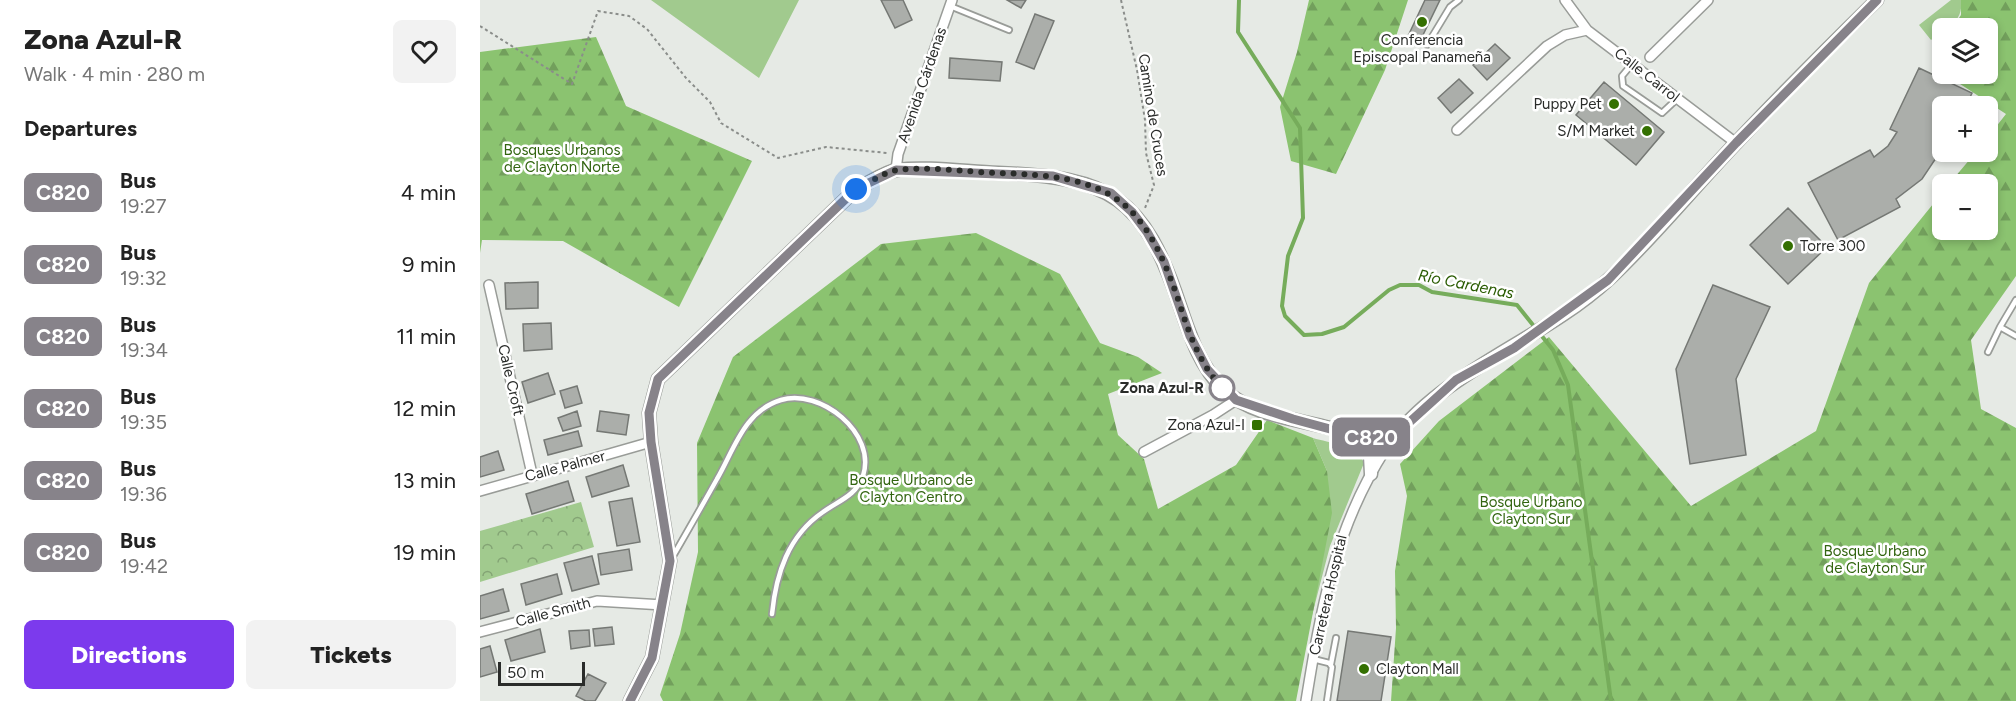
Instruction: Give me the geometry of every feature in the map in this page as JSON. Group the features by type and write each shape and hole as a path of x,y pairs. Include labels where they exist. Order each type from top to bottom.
{"street":[{"name":"Calle Carrol","path":"1565,0 1587,30 1736,143"},
{"path":"1650,57 1708,0"},
{"name":"Carretera Hospital","path":"1306,701 1336,551 1346,522 1385,450 1403,428 1456,380 1514,348 1578,303 1622,267 1736,143 1877,0"},
{"name":"Avenida Cárdenas","path":"896,170 898,154 951,3"},
{"path":"1457,130 1547,46 1565,35 1587,30"},
{"path":"630,701 652,658 670,561 651,442 649,413 658,379 856,189 896,170 1053,176 1111,193 1128,207 1147,232 1164,262 1190,336 1207,369 1236,400 1293,419 1356,436 1385,450"},
{"name":"Calle Croft","path":"489,285 532,474"},
{"path":"1143,452 1213,415 1236,400"},
{"path":"1356,436 1379,437 1403,428"},
{"path":"1356,436 1370,456 1371,474"},
{"name":"Calle Palmer","path":"480,491 532,474 651,442"},
{"name":"Calle Smith","path":"480,632 597,601 663,605"}],"lane":[{"path":"1427,45 1450,7 1459,0"},
{"path":"951,3 1009,30"},
{"path":"1632,64 1622,76 1623,86 1662,113 1677,99"},
{"path":"1988,352 2016,300"},
{"path":"2000,327 2016,336"},
{"path":"670,561 719,476 737,439 753,418 772,403 787,399 813,400 829,407 844,419 858,439 864,460 863,477 849,496 812,521 788,552 779,572 772,614"},
{"path":"1327,701 1336,638"},
{"path":"1313,659 1331,664"}],"path":[{"name":"Camino de Cruces","path":"1121,0 1137,70 1145,120 1146,153 1154,185 1144,210"},
{"path":"480,26 572,84 598,11 629,16 647,29 686,78 710,102 721,123 778,158 826,147 898,154"}],"green space":[{"path":"651,0 799,0 759,78"},
{"path":"1309,0 1408,0 1385,70 1336,174 1291,161 1280,107 1297,52"},
{"path":"1951,0 1961,0 1958,18 1932,18 1931,40 1919,25"},
{"name":"Bosque Urbano de Clayton Sur","path":"1961,0 2016,0 2016,276 1971,340 1981,409 2016,428 2016,701 1391,701 1396,628 1395,571 1407,496 1400,464 1439,421 1549,337 1691,506 1816,431 1869,283 1932,205 1932,240 1998,240 1998,174 1957,174 1968,162 1998,162 1998,124 2006,114 1998,109 1998,96 1978,96 1960,84 1998,84 1998,18 1959,18"},
{"name":"Bosques Urbanos de Clayton Norte","path":"596,37 626,106 752,161 679,307 563,241 482,240 480,253 480,52"},
{"name":"Bosque Urbano de Clayton Centro","path":"976,233 1060,274 1100,343 1138,357 1162,373 1108,394 1118,435 1144,459 1158,509 1236,465 1267,420 1313,438 1327,471 1332,513 1296,701 663,701 660,695 680,634 698,552 697,443 733,357 881,244"},
{"path":"1313,438 1349,448 1364,463 1330,546 1310,623 1327,471"},
{"path":"581,502 594,547 480,582 480,531"}],"building":[{"path":"881,0 903,0 912,20 895,28"},
{"path":"1007,0 1026,0 1021,8"},
{"name":"Conferencia Episcopal Panameña","path":"1425,0 1440,0 1420,41 1408,36"},
{"path":"1035,14 1054,21 1034,69 1016,62"},
{"path":"1495,44 1510,58 1487,80 1473,65"},
{"path":"950,58 1002,62 1000,81 949,78"},
{"path":"1919,68 1932,74 1932,84 1953,84 1972,93 1971,96 1932,96 1933,162 1922,179 1896,199 1900,207 1838,240 1808,183 1870,150 1874,157 1888,146 1897,132 1890,129"},
{"path":"1459,79 1473,93 1451,113 1438,98"},
{"path":"1604,82 1664,132 1636,165 1576,115"},
{"name":"Torre 300","path":"1788,208 1827,247 1788,284 1750,245"},
{"path":"538,282 538,308 506,309 505,283"},
{"path":"1713,285 1770,307 1736,379 1746,455 1690,464 1676,369"},
{"path":"551,323 552,349 524,351 523,324"},
{"path":"548,373 555,394 528,403 522,382"},
{"path":"577,386 582,403 565,408 560,391"},
{"path":"577,411 581,426 563,431 558,418"},
{"path":"600,411 629,415 626,435 597,431"},
{"path":"578,431 582,446 548,455 544,440"},
{"path":"498,451 504,470 480,477 480,457"},
{"path":"623,465 629,486 592,497 586,477"},
{"path":"568,481 574,501 532,514 526,494"},
{"path":"632,498 640,542 617,546 609,502"},
{"path":"629,549 632,570 601,575 598,554"},
{"path":"592,556 599,584 572,591 564,563"},
{"path":"557,574 562,594 526,605 521,584"},
{"path":"503,589 509,611 480,619 480,596"},
{"path":"612,627 614,644 595,646 593,629"},
{"path":"540,629 545,652 511,661 505,640"},
{"path":"589,630 590,646 571,649 569,631"},
{"name":"Clayton Mall","path":"1348,631 1391,637 1381,701 1337,701"},
{"path":"490,646 497,672 480,677 480,649"},
{"path":"588,674 606,683 595,701 586,701 576,696"}],"waterway":[{"name":"Río Cardenas","path":"1239,0 1238,32 1300,128 1303,218 1288,256 1282,306 1285,316 1304,335 1322,334 1344,327 1389,290 1400,285 1419,285 1432,292 1517,305 1553,350 1568,385 1611,701"}],"bus line":[{"name":"C820","path":"630,701 652,658 670,561 651,442 649,413 658,379 856,189 896,170 1053,176 1070,179 1111,193 1124,203 1147,232 1164,262 1190,336 1207,369 1224,390 1236,400 1293,419 1356,436 1386,436 1403,428 1456,380 1514,348 1608,280 1736,143 1877,0"}],"place":[{"name":"Conferencia Episcopal Panameña","path":"1422,22"},
{"name":"Puppy Pet","path":"1614,104"},
{"name":"S/M Market","path":"1647,131"},
{"name":"Torre 300","path":"1788,246"},
{"name":"Zona Azul-R","path":"1222,388"},
{"name":"Zona Azul-I","path":"1257,425"},
{"name":"Clayton Mall","path":"1364,669"}],"route":[{"path":"856,189 896,170 1053,176 1070,179 1111,193 1124,203 1147,232 1164,262 1190,336 1207,369 1224,390 1222,388"}],"park label":[{"name":"Bosque Urbano Clayton Sur","path":"1531,510"}]}
